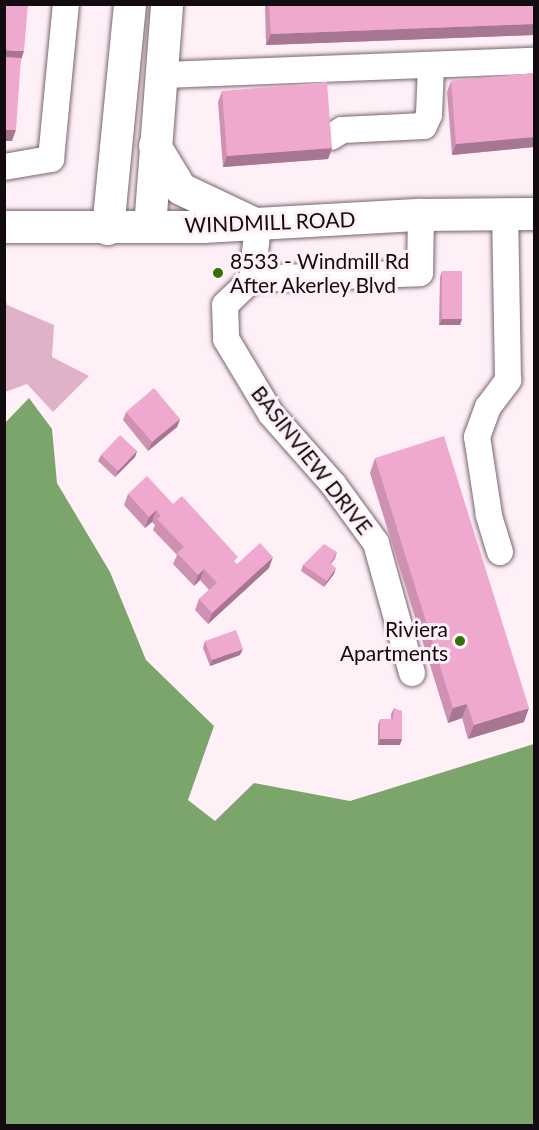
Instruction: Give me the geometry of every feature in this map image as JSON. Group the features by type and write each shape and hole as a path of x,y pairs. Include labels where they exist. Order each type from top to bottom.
{"main road":[{"path":"108,229 130,4"},
{"path":"150,227 154,146 164,75 167,4"},
{"path":"154,146 181,189 258,225"},
{"name":"WINDMILL ROAD","path":"4,227 108,229 258,225 421,215 520,213"}],"street":[{"path":"4,167 51,159 66,4"},
{"path":"164,75 534,61"},
{"path":"331,136 342,130 424,126 429,115 431,65"},
{"path":"500,552 489,514 477,437 488,407 508,381 520,213"},
{"path":"258,225 252,279 420,273 421,215"},
{"name":"BASINVIEW DRIVE","path":"252,279 225,305 226,339 271,414 333,484 376,543 412,673"}],"shaded area":[{"path":"4,291 7,305 54,325 52,357 89,376 53,412 27,384 5,392"},
{"path":"29,398 52,429 57,483 110,572 146,660 214,726 188,800 215,821 254,783 350,801 534,744 534,1125 5,1125 4,424"}],"building":[{"path":"4,4 28,4 24,51 4,50"},
{"path":"269,4 534,4 534,24 271,34"},
{"path":"4,57 21,58 16,130 4,130"},
{"path":"534,73 534,137 456,144 451,81"},
{"path":"327,82 332,148 227,156 222,91"},
{"path":"442,271 462,271 462,319 442,319"},
{"path":"154,388 180,419 152,442 126,412"},
{"path":"120,435 137,451 118,471 101,455"},
{"name":"Riviera Apartments","path":"444,436 529,708 474,725 467,704 453,708 375,458"},
{"path":"147,476 173,504 182,496 238,557 234,561 237,564 260,543 273,557 212,613 199,599 217,583 204,569 198,575 177,553 184,547 157,519 161,516 156,510 149,517 128,494"},
{"path":"324,544 337,552 330,563 336,568 327,581 303,565"},
{"path":"236,630 243,649 212,660 205,641"},
{"path":"394,708 402,711 402,739 380,739 380,719 393,719"}],"place":[{"name":"8533 - Windmill Rd After Akerley Blvd","path":"218,273"},
{"name":"Riviera Apartments","path":"460,641"}]}
